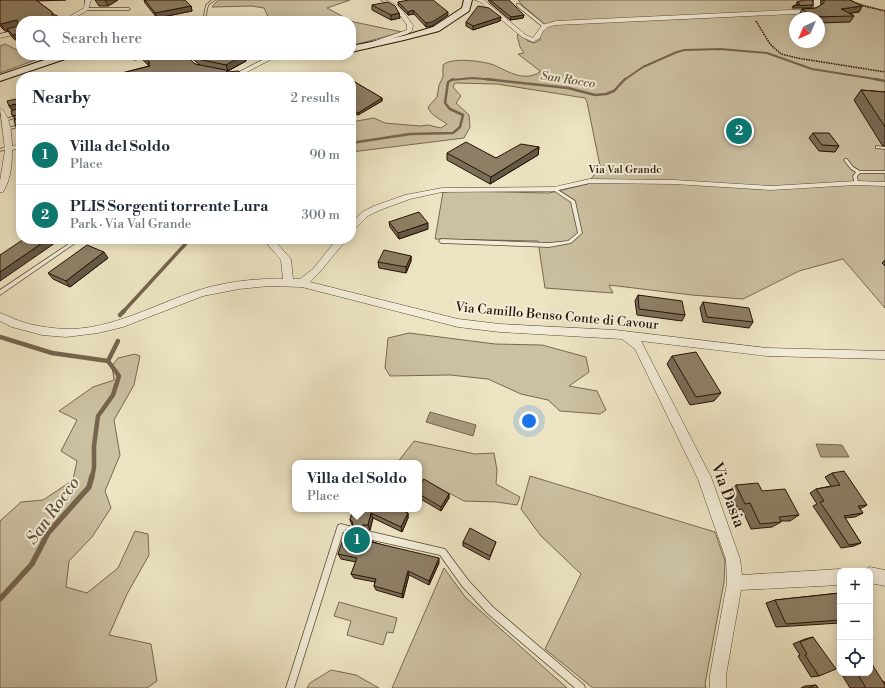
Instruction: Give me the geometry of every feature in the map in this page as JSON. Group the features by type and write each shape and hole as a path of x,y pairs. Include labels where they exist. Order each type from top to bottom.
{"street":[{"path":"76,16 86,9 88,0"},
{"path":"366,46 382,39 409,31 410,25 401,12 384,0"},
{"path":"356,48 436,29 466,9 468,0"},
{"path":"478,0 533,40 538,37 539,31 544,26 566,22 813,11 818,8 817,0"},
{"path":"0,36 16,32"},
{"path":"18,72 53,60"},
{"path":"239,72 266,60"},
{"path":"0,78 16,73"},
{"path":"0,110 5,120 9,148 0,190"},
{"path":"9,148 16,147"},
{"name":"Via Val Grande","path":"356,223 365,214 377,208 432,191 554,189 590,181 667,182 771,188 856,183 885,184"},
{"path":"272,244 286,259 288,282"},
{"path":"302,283 316,271 338,244"},
{"name":"Via Camillo Benso Conte di Cavour","path":"0,317 16,324 42,331 66,333 98,329 119,324 201,293 239,285 288,282 302,283 458,323 500,328 621,335 767,352 885,355"},
{"name":"Via Dasia","path":"621,335 634,341 640,346 704,477 733,558 735,583 718,675 718,688"},
{"path":"873,576 885,578"},
{"path":"735,583 837,577"}],"lane":[{"path":"204,16 207,5 214,0"},
{"path":"518,5 544,26"},
{"path":"86,9 129,10"},
{"path":"5,120 16,117"},
{"path":"7,129 16,126"},
{"path":"0,150 9,148"},
{"path":"877,148 885,148"},
{"path":"846,160 852,168 858,172 885,172"},
{"path":"856,183 855,176 858,172"},
{"path":"441,241 549,245 569,242 580,233 573,201 554,189"},
{"path":"0,293 72,244"},
{"path":"290,688 341,528 350,530"},
{"path":"368,535 442,552 465,583 490,610 581,688"}],"path":[{"path":"849,2 885,11"},
{"path":"753,14 775,50 781,53 808,61 885,72"}],"shaded area":[{"path":"218,0 350,0 327,8 342,16 268,16 264,8 252,6 212,7"},
{"path":"518,0 846,0 885,11 885,308 843,259 799,271 743,299 692,295 609,285 613,293 545,288 538,241 435,239 443,192 549,193 588,184 600,166 585,98 497,84 455,83 453,87 461,96 456,103 469,115 470,127 464,138 356,151 356,121 374,118 385,123 420,126 428,125 441,128 447,124 433,115 428,107 437,97 439,85 443,77 443,65 452,61 466,60 491,64 521,76 533,75 540,71 518,54 524,53 520,47 517,35 520,34 528,41 534,43 540,40 540,32 545,28 542,22"},
{"path":"356,22 402,32 356,45"},
{"path":"5,44 16,50 16,60 35,60 0,73 0,46"},
{"path":"409,333 495,344 542,345 586,357 589,372 569,386 597,391 606,410 600,414 560,411 548,400 521,394 488,379 450,375 390,376 385,368 388,338"},
{"path":"135,354 140,356 134,385 114,420 120,455 105,491 111,508 92,537 69,561 66,587 87,593 118,568 135,531 148,534 149,555 127,594 109,635 151,644 157,681 147,688 0,688 0,521 21,502 43,500 73,480 77,461 61,451 77,420 59,411 93,387 114,380 112,366 118,358"},
{"path":"430,412 476,425 473,436 426,422"},
{"path":"414,441 475,454 494,453 497,470 496,484 520,497 517,505 496,502 464,501 422,479 422,460 399,460"},
{"path":"816,444 842,445 849,457 821,457"},
{"path":"530,476 715,532 725,561 724,582 705,684 706,688 593,688 545,649 581,574 541,536 521,509"},
{"path":"444,568 466,598 567,688 392,688"},
{"path":"339,602 397,618 393,633 387,632 383,645 347,635 351,621 334,616"},
{"path":"331,670 356,675 379,688 307,688 310,683"}],"building":[{"path":"0,0 36,0 52,12 52,15 57,16 16,16 16,20 0,23"},
{"path":"145,0 185,0 191,6 155,13"},
{"path":"409,0 433,0 448,12 432,22 426,23 413,10 408,12 398,2"},
{"path":"490,0 509,0 524,15 511,17"},
{"path":"813,0 813,5 793,6 800,4 797,2"},
{"path":"824,0 850,0 862,6 841,9 854,16 825,17 825,12 806,12 802,9 816,8 824,3"},
{"path":"388,2 395,6 399,13 391,15 372,5"},
{"path":"478,6 489,8 501,17 473,26 466,22"},
{"path":"16,27 16,34 13,35 7,29"},
{"path":"147,60 191,60 195,64 226,70 227,72 126,72 150,66 148,63 150,63"},
{"path":"203,60 235,60 226,65"},
{"path":"356,83 382,98 358,113 356,112"},
{"path":"861,90 885,92 885,127"},
{"path":"16,99 16,105 9,106 7,101"},
{"path":"16,109 16,116 12,115 11,111"},
{"path":"813,133 829,133 839,146 822,145"},
{"path":"466,142 496,158 521,144 539,147 491,177 447,153"},
{"path":"419,212 428,223 398,233 389,222"},
{"path":"16,244 41,244 0,272 0,255"},
{"path":"87,245 104,252 66,281 48,273"},
{"path":"384,250 411,256 406,267 378,262"},
{"path":"638,295 682,301 685,315 639,309"},
{"path":"703,302 749,308 753,322 707,317"},
{"path":"696,352 721,393 696,397 672,356"},
{"path":"844,471 867,505 858,506 863,513 844,516 861,543 849,545 820,502 824,501 816,489 840,485 832,473"},
{"path":"424,479 449,494 441,507 422,496 422,482"},
{"path":"758,483 762,491 785,489 799,515 779,517 781,522 760,524 750,503 745,504 736,485"},
{"path":"352,512 408,513 401,527 371,513 368,525 363,525 360,529 365,535 363,540 439,558 429,581 408,571 402,594 374,586 376,579 351,574 357,558 338,554 346,530 351,529 353,525 352,521 350,520"},
{"path":"470,528 496,542 490,556 463,542"},
{"path":"837,593 837,620 786,624 775,600"},
{"path":"813,637 836,669 819,676 805,655 807,654 800,642"},
{"path":"873,666 885,685 885,688 866,688 859,676 873,676"},
{"path":"816,685 818,688 809,688"}],"waterway":[{"name":"San Rocco","path":"624,80 643,67 677,52 685,50 720,49 767,53 812,69 876,79"},
{"name":"San Rocco","path":"451,80 473,78 495,80"},
{"name":"San Rocco","path":"486,79 568,88 595,95 606,94 614,91 624,80"},
{"name":"San Rocco","path":"876,79 881,80"},
{"name":"San Rocco","path":"876,79 885,81"},
{"name":"San Rocco","path":"356,142 410,134 453,133 460,127 463,115 450,109 445,103 448,82 451,80"},
{"name":"San Rocco","path":"123,312 185,244"},
{"name":"San Rocco","path":"120,315 123,312"},
{"path":"0,337 52,353 108,361"},
{"name":"San Rocco","path":"108,361 118,341"},
{"name":"San Rocco","path":"92,477 98,416 113,395 119,376 108,361"},
{"name":"San Rocco","path":"0,599 32,564 48,533 89,487 92,476"}],"place":[{"name":"PLIS Sorgenti torrente Lura","path":"739,131"},
{"name":"Villa del Soldo","path":"357,540"}]}
